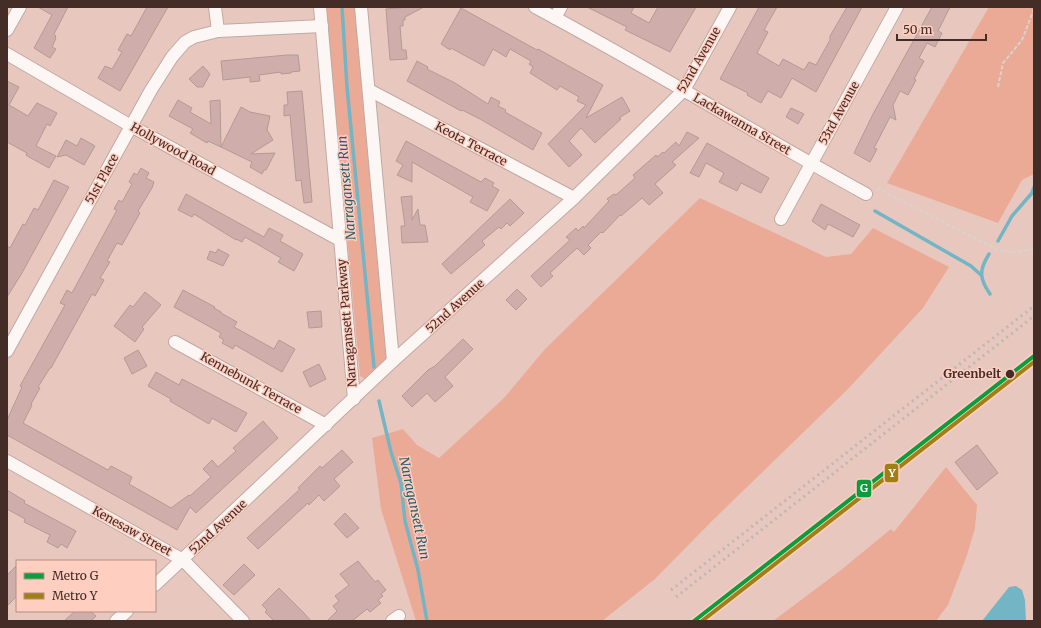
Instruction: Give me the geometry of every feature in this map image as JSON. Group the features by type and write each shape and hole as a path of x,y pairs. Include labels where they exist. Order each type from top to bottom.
{"street":[{"path":"7,30 20,7"},
{"path":"215,7 218,31"},
{"name":"Narragansett Parkway","path":"320,7 354,399"},
{"path":"361,7 393,361"},
{"name":"Lackawanna Street","path":"535,7 866,194"},
{"path":"555,18 561,7"},
{"name":"52nd Avenue","path":"156,585 393,361 574,198 684,90 730,7"},
{"name":"53rd Avenue","path":"781,219 897,7"},
{"name":"51st Place","path":"7,351 131,126 167,64 185,42 194,37 218,31 322,26"},
{"name":"Hollywood Road","path":"7,54 131,126 340,240"},
{"name":"Keota Terrace","path":"369,90 574,198"},
{"name":"Kennebunk Terrace","path":"175,342 326,425"},
{"name":"Kenesaw Street","path":"7,461 183,560 243,621"},
{"path":"116,621 126,612"}],"path":[{"path":"998,87 1004,63 1022,40 1034,9"},
{"path":"866,194 879,189 998,250 1012,252 1034,248"}],"shaded area":[{"path":"326,7 357,7 388,356 367,380 360,376"},
{"path":"989,7 1034,7 1034,174 1022,180 998,223 887,183"},
{"path":"700,198 826,257 851,254 873,228 949,267 923,308 848,389 712,521 655,579 602,621 416,621 381,509 372,438 403,429 417,445 439,458 504,398 545,349"},
{"path":"946,467 977,505 975,528 967,555 948,605 936,621 773,621 841,570 891,529 894,532"}],"water":[{"path":"1016,586 1022,590 1025,600 1026,621 982,621 1009,587"}],"building":[{"path":"38,7 68,7 54,34 56,38 52,47 56,49 50,58 34,48 52,15"},
{"path":"147,7 168,7 120,91 98,78 105,66 112,69 122,52 118,50 127,34 131,36"},
{"path":"424,7 405,17 405,20 403,20 403,26 400,26 402,50 406,50 407,59 390,60 386,9"},
{"path":"587,7 634,7 631,13 649,23 658,7 696,7 670,52 625,30 627,27"},
{"path":"759,7 777,7 764,30 768,32 757,53 779,66 783,59 804,70 809,62 816,65 830,40 830,36 847,7 862,7 816,92 792,78 781,98 768,91 761,103 747,95 748,93 720,79"},
{"path":"932,7 950,7 938,31 942,33 935,47 927,43 919,58 924,61 914,79 916,80 908,95 900,91 893,105 896,120 890,117 874,148 877,149 870,162 854,153 873,114"},
{"path":"461,8 603,85 586,118 622,97 630,111 619,118 621,119 595,143 581,128 569,141 582,155 569,167 548,144 586,105 577,101 579,97 560,86 557,90 530,73 533,67 529,64 531,61 510,49 506,57 493,49 484,66 451,48 450,50 441,44"},
{"path":"298,55 300,71 259,75 260,81 250,82 250,77 223,80 221,61"},
{"path":"417,61 428,67 427,69 455,83 488,104 491,97 500,102 498,106 506,110 505,112 542,133 533,150 480,119 462,110 461,111 407,81"},
{"path":"203,66 210,74 203,87 197,87 189,79"},
{"path":"7,81 19,87 9,105 28,116 37,103 57,113 50,126 47,124 36,146 56,156 49,168 7,142"},
{"path":"302,91 312,202 304,203 301,180 296,181 290,115 284,116 284,105 288,105 287,92"},
{"path":"178,100 192,108 190,112 211,124 210,101 220,100 221,147 208,141 207,143 190,133 193,129 169,116"},
{"path":"241,107 250,112 270,116 267,130 273,140 251,154 275,153 266,170 264,170 262,174 250,167 252,162 221,147"},
{"path":"791,108 804,114 798,124 786,117"},
{"path":"687,132 699,138 672,162 676,165 655,184 663,193 649,205 642,198 621,216 620,215 603,233 601,232 588,245 591,248 584,255 577,248 550,273 553,276 541,287 531,276 570,240 566,237 576,228 578,231 583,226 584,228 609,201 607,199 614,194 616,195 635,178 633,175 656,155 657,157 663,152 664,153 676,142 679,146"},
{"path":"81,138 95,146 84,165 66,155 57,157 66,140 77,146"},
{"path":"406,141 481,182 485,178 494,183 492,186 499,190 487,211 470,202 473,197 412,162 412,182 397,175 403,165 396,161"},
{"path":"707,143 769,178 761,193 741,183 737,191 719,182 724,173 706,163 699,177 690,173"},
{"path":"141,168 149,173 146,178 154,182 152,188 138,211 140,213 122,245 117,243 107,261 110,262 100,278 104,280 95,296 92,294 51,368 38,387 40,388 23,423 108,470 111,466 132,477 129,484 171,508 189,495 190,496 211,477 203,469 212,460 218,467 236,451 233,448 263,421 278,438 196,513 190,507 177,530 7,435 7,420 22,387 20,386 65,305 60,303 67,290 72,293 117,210 114,209 119,200 122,202 132,184 129,182 134,173 137,175"},
{"path":"54,180 69,187 22,273 7,297 7,246 10,248 23,224 25,225 34,208 38,210"},
{"path":"186,194 264,237 269,228 283,235 280,241 303,254 294,271 278,262 281,258 245,237 242,242 236,240 194,214 192,217 178,210"},
{"path":"412,196 412,220 418,209 420,225 425,225 428,242 402,243 401,226 405,226 401,197"},
{"path":"510,199 524,213 510,226 507,223 501,229 499,227 482,241 485,245 451,274 442,264"},
{"path":"821,204 860,225 853,237 828,224 825,230 812,221"},
{"path":"218,249 229,255 223,266 207,259 210,251 216,253"},
{"path":"517,289 527,299 516,310 506,300"},
{"path":"183,290 215,307 214,308 221,313 237,322 234,327 274,349 279,340 295,349 282,372 235,345 233,349 222,343 224,340 219,337 221,333 174,307"},
{"path":"145,292 161,305 142,327 144,329 135,342 114,326 130,305 133,307"},
{"path":"321,311 322,327 309,328 307,312"},
{"path":"463,339 473,349 445,377 453,386 435,402 427,393 412,407 402,396 428,370 435,366"},
{"path":"138,350 147,366 132,374 124,358"},
{"path":"319,364 326,379 310,387 303,372"},
{"path":"156,372 179,385 182,379 247,413 236,432 212,418 209,424 148,386"},
{"path":"977,445 998,473 977,490 955,462"},
{"path":"342,450 353,462 334,479 340,486 324,501 319,495 309,505 308,503 258,549 247,538 300,489 298,488 320,466 322,468"},
{"path":"7,490 25,501 24,503 76,531 67,548 61,544 58,548 47,542 50,535 24,522 25,519 7,509"},
{"path":"345,513 359,528 347,538 334,524"},
{"path":"358,561 375,582 378,580 386,590 381,594 383,596 378,600 381,603 370,612 367,609 352,621 327,621 337,611 333,606 339,601 335,596 349,585 340,574"},
{"path":"244,564 255,575 234,595 223,585"},
{"path":"16,566 16,597 7,606 7,575"},
{"path":"279,588 311,621 274,621 265,612 267,610 262,605"},
{"path":"74,612 91,612 96,616 91,621 64,621"}],"waterway":[{"name":"Narragansett Run","path":"342,7 347,87 374,367"},
{"path":"998,241 1012,216 1032,193 1034,187"},
{"path":"875,211 971,266 981,275"},
{"path":"989,254 983,265 982,279 990,294"},
{"name":"Narragansett Run","path":"379,401 391,452 401,483 405,521 418,570 427,621"}],"railway":[{"path":"671,590 1034,306"},
{"path":"676,597 1034,316"}],"metro line":[{"name":"G","path":"694,621 1034,356"},
{"name":"Y","path":"702,621 1034,362"}],"place":[{"name":"Greenbelt","path":"1010,374"}]}
